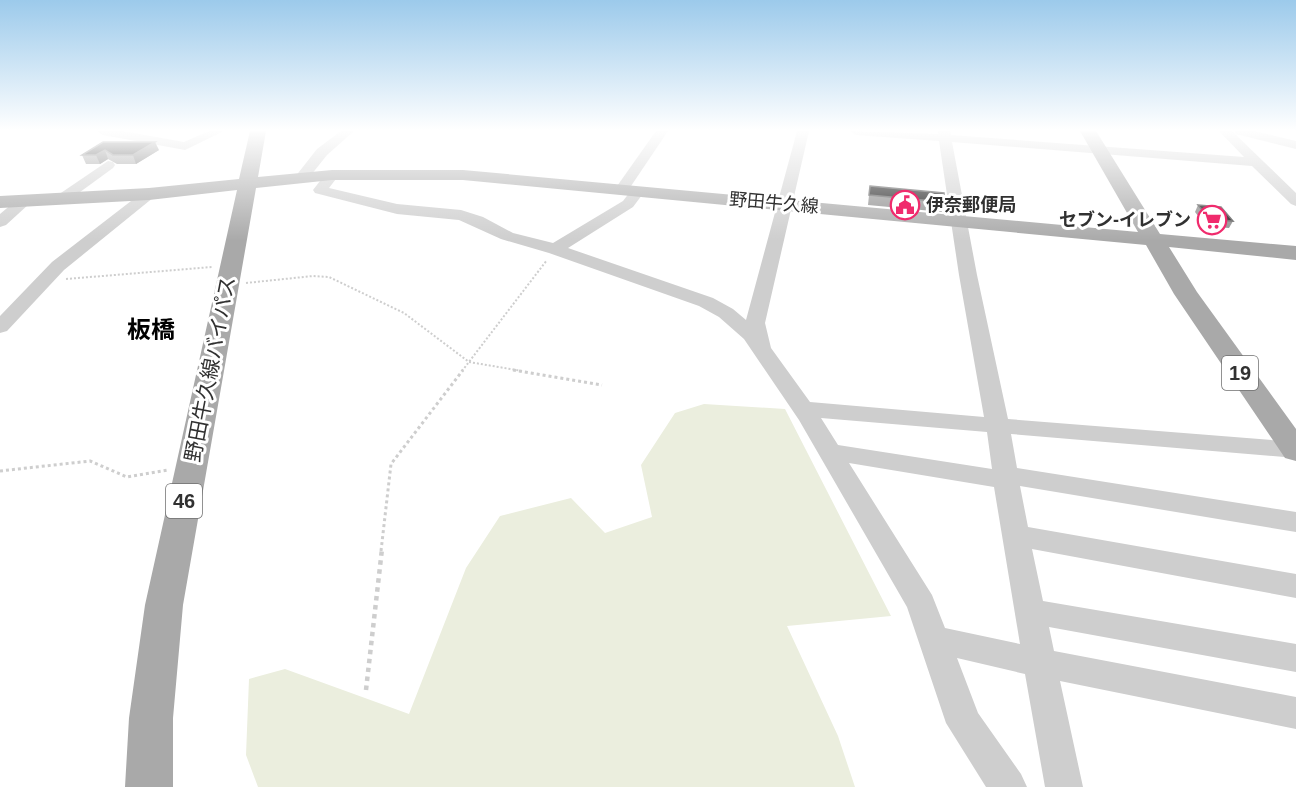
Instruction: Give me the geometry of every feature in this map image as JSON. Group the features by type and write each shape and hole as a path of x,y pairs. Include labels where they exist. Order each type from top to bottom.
{"main road":[{"name":"野田牛久線バイパス","path":"149,787 148,757 156,663 174,550 250,168"},
{"name":"19","path":"1119,168 1220,346 1296,451"},
{"name":"野田牛久線","path":"0,203 149,194 332,175 463,175 1294,254"},
{"name":"19","path":"1161,240 1296,421"}],"street":[{"path":"60,200 104,168"},
{"path":"302,177 309,168"},
{"path":"555,249 628,204 630,190 642,168"},
{"path":"761,349 755,323 793,168"},
{"path":"951,168 1016,535 1064,787"},
{"path":"1263,168 1296,201"},
{"path":"332,175 320,190 397,209 461,215 477,220 507,236 555,249 706,302 726,314 751,335 803,409 916,594 964,723 1008,787"},
{"path":"0,327 43,281 149,194"},
{"path":"0,222 24,201"},
{"path":"803,409 1296,451"},
{"path":"830,452 1296,522"},
{"path":"1016,535 1296,586"},
{"path":"1030,611 1296,658"},
{"path":"934,639 1041,663 1296,713"}],"path":[{"path":"366,690 391,464 555,249"},
{"path":"43,281 228,275 329,277 404,313 469,362 602,385"},
{"path":"0,471 90,461 127,477 191,466"}],"green space":[{"path":"704,404 785,409 891,616 787,626 838,736 855,787 258,787 246,755 249,679 285,669 409,714 466,568 500,516 571,498 605,533 652,517 641,465 675,413"}],"building":[{"path":"870,186 944,193 945,202 869,195"},
{"path":"1198,205 1221,207 1233,221 1209,219"}],"place":[{"name":"伊奈郵便局","path":"905,205"},
{"name":"セブン-イレブン","path":"1212,220"}],"district":[{"name":"板橋","path":"151,329"}]}
